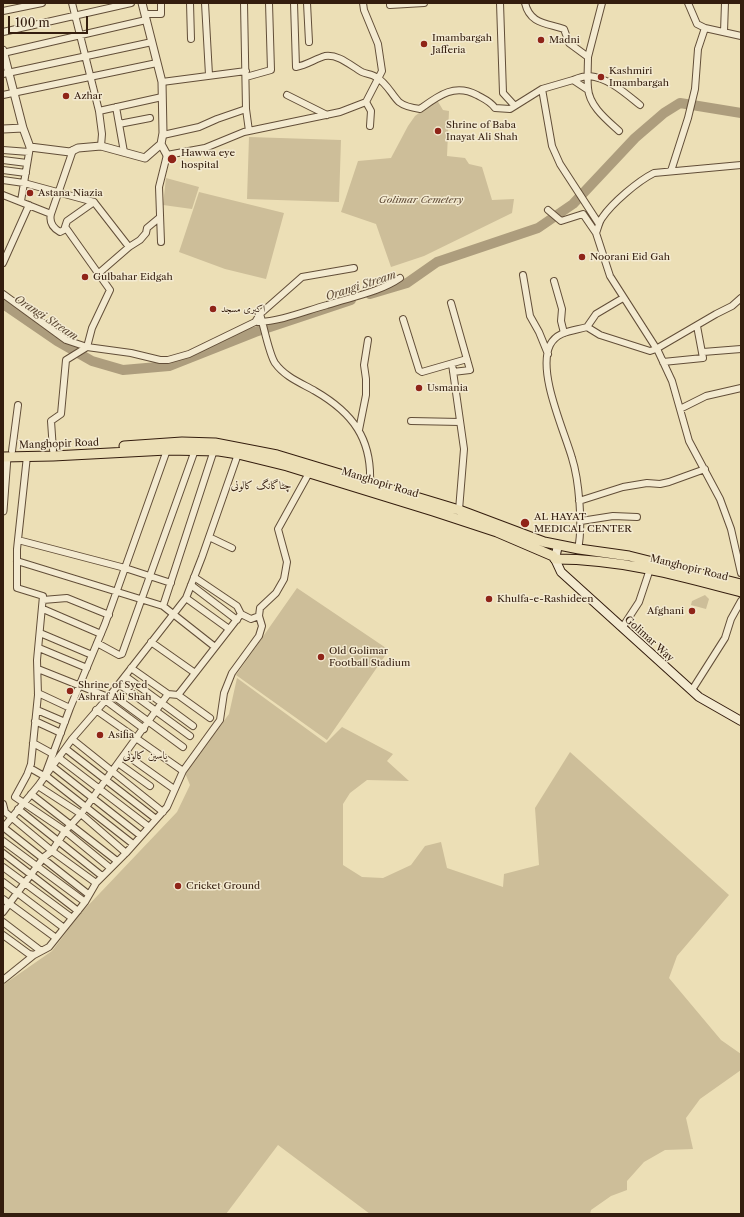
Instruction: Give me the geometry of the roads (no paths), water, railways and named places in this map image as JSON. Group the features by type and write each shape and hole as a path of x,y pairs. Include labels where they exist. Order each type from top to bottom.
{"main road":[{"name":"Manghopir Road","path":"6,454 182,442 215,443 277,455 459,510 544,542 578,549 629,556 741,584"},
{"name":"Manghopir Road","path":"6,454 53,456 167,450 214,450 238,454 309,473 497,532 553,556 555,559 610,562 650,569 741,592"},
{"path":"555,559 558,545"},
{"name":"Golimar Way","path":"555,559 561,572 699,697 741,721"}],"street":[{"path":"3,12 42,3"},
{"path":"72,3 99,111 102,134 101,146"},
{"path":"3,32 131,3"},
{"path":"142,3 162,82 162,144 167,155 159,187 161,242"},
{"path":"21,201 30,149 6,73 3,52 162,14 161,3"},
{"path":"190,3 191,39"},
{"path":"204,3 209,75"},
{"path":"244,3 246,109 249,131"},
{"path":"162,82 209,75 246,74 272,70 269,3"},
{"path":"294,3 296,67 306,66 325,56 335,57 379,79 388,86 400,102 420,109 439,95 459,89 470,91 490,102 495,108 510,109 542,89 588,76 605,81 621,89 640,105"},
{"path":"307,3 309,42"},
{"path":"167,155 205,148 249,131 340,112 366,102 379,79 382,70 378,44 364,10 363,3"},
{"path":"390,4 424,3"},
{"path":"500,3 503,93 514,106"},
{"path":"525,3 527,11 534,20 564,29 569,43 588,57"},
{"path":"602,3 588,57 588,90 592,101 604,117 619,131"},
{"path":"688,3 697,24 705,28 741,36"},
{"path":"724,32 725,3"},
{"path":"671,171 688,118 695,89 698,49 705,28"},
{"path":"6,73 152,42"},
{"path":"3,94 91,77 157,62"},
{"path":"574,80 588,90"},
{"path":"542,89 552,146 560,164 599,224"},
{"path":"287,95 327,115"},
{"path":"99,111 162,97"},
{"path":"366,102 371,111 370,126"},
{"path":"116,107 124,152"},
{"path":"163,135 199,127 246,109"},
{"path":"119,124 150,118"},
{"path":"3,129 23,128"},
{"path":"3,150 30,149 70,152 78,148 101,146 145,158 162,144"},
{"path":"66,228 60,232 55,228 50,219 73,150"},
{"path":"3,160 27,163"},
{"path":"596,233 599,224 610,208 646,177 654,173 741,166"},
{"path":"3,170 26,173"},
{"path":"3,180 24,183 94,202 129,247"},
{"path":"3,195 51,214"},
{"path":"53,450 51,421 61,414 66,360 87,347 92,328 110,290 66,228 67,221 94,202"},
{"path":"3,263 29,205"},
{"path":"548,210 561,221 583,214 596,233 610,276 664,362 672,381 689,441 720,500 731,529 741,573"},
{"path":"99,273 129,247 140,240 146,233 147,228 159,218"},
{"path":"255,322 260,314 302,277 354,268"},
{"path":"522,275 530,316 539,332 548,356"},
{"path":"3,294 66,340 87,347 168,360 188,354 255,322 288,317 356,296 390,284 400,278"},
{"path":"554,281 562,309 561,321 564,333"},
{"path":"578,549 581,520 573,459 546,374 548,356 550,346 557,336 587,327 596,314 623,298"},
{"path":"587,327 593,332 650,351 732,306 741,298"},
{"path":"451,303 470,370 453,372"},
{"path":"260,314 268,339 270,354 280,369 292,380 330,400 359,430 370,456 370,483"},
{"path":"403,319 419,370 422,372 467,359"},
{"path":"664,362 703,358 697,326"},
{"path":"359,430 366,395 364,365 368,340"},
{"path":"702,352 741,349"},
{"path":"452,364 464,449 459,510"},
{"path":"680,409 706,396 741,388"},
{"path":"3,511 6,454 18,405"},
{"path":"411,421 460,422"},
{"path":"5,822 32,794 44,775 79,685 109,615 167,450"},
{"path":"97,643 121,655 195,450"},
{"path":"163,606 214,450"},
{"path":"44,775 66,749 72,739 119,684 186,598 238,454"},
{"path":"26,456 18,540 17,588 43,596 43,610 39,648 38,693 30,768 15,797 65,831 109,867"},
{"path":"579,501 623,487 647,482 660,484 669,482 705,469"},
{"path":"3,980 34,955 49,947 85,902 88,894 109,867 126,853 163,812 167,807 182,771 220,720 224,693 232,673 259,636 262,626 259,616 260,608 276,593 284,579 286,562 278,530 309,473"},
{"path":"581,520 613,516 637,517"},
{"path":"209,537 232,548"},
{"path":"18,540 125,568 171,583"},
{"path":"17,561 163,606 172,615 215,647"},
{"path":"622,628 639,602 650,569"},
{"path":"194,578 237,606 241,614 251,619 259,616"},
{"path":"191,585 237,620"},
{"path":"43,600 67,598 109,615"},
{"path":"186,598 229,630"},
{"path":"692,690 725,638 731,620 741,601"},
{"path":"43,610 101,634"},
{"path":"178,695 241,614"},
{"path":"40,633 92,655"},
{"path":"151,642 195,673"},
{"path":"39,648 87,668"},
{"path":"131,668 168,694 178,695 210,718"},
{"path":"38,669 108,697 150,722 183,747"},
{"path":"125,676 193,726"},
{"path":"119,684 190,736"},
{"path":"38,693 70,708"},
{"path":"3,912 44,857 52,851 65,831 81,814 105,779 150,722 168,694"},
{"path":"108,697 144,729"},
{"path":"36,710 65,722"},
{"path":"96,710 136,740 182,771"},
{"path":"35,721 61,733"},
{"path":"72,739 163,812"},
{"path":"33,743 53,754"},
{"path":"66,749 156,819"},
{"path":"125,754 174,789"},
{"path":"59,758 149,827"},
{"path":"118,763 150,786"},
{"path":"52,766 92,799 141,836"},
{"path":"30,768 44,775 133,844"},
{"path":"38,786 81,814 126,853"},
{"path":"32,794 117,861"},
{"path":"3,804 5,822 88,894"},
{"path":"18,809 102,876"},
{"path":"5,822 52,851 96,883"},
{"path":"3,840 85,902"},
{"path":"3,853 78,911"},
{"path":"3,866 24,884 72,918"},
{"path":"3,882 64,928"},
{"path":"3,899 56,938"},
{"path":"3,922 41,951"},
{"path":"3,934 29,954 34,955"}],"waterway":[{"name":"Orangi Stream","path":"370,294 407,283 437,262 538,228 573,204 635,138 664,113 680,103 741,113"},
{"name":"Orangi Stream","path":"3,304 57,341 92,361 123,370 169,366 255,332 351,300"}],"place":[{"name":"Madni","path":"541,40"},
{"name":"Imambargah Jafferia","path":"424,44"},
{"name":"Kashmiri Imambargah","path":"601,77"},
{"name":"Azhar","path":"66,96"},
{"name":"Shrine of Baba Inayat Ali Shah","path":"438,131"},
{"name":"Hawwa eye hospital","path":"172,159"},
{"name":"Astana Niazia","path":"30,193"},
{"name":"Noorani Eid Gah","path":"582,257"},
{"name":"Gulbahar Eidgah","path":"85,277"},
{"name":"اکبری مسجد","path":"213,309"},
{"name":"Usmania","path":"419,388"},
{"name":"AL HAYAT MEDICAL CENTER","path":"525,523"},
{"name":"Khulfa-e-Rashideen","path":"489,599"},
{"name":"Afghani","path":"692,611"},
{"name":"Old Golimar Football Stadium","path":"321,657"},
{"name":"Shrine of Syed Ashraf Ali Shah","path":"70,691"},
{"name":"Asifia","path":"100,735"},
{"name":"Cricket Ground","path":"178,886"}],"district":[{"name":"چٹاگانگ کالونی","path":"261,486"},
{"name":"یاسین کالونی","path":"145,756"}],"park label":[{"name":"Golimar Cemetery","path":"421,200"}]}
